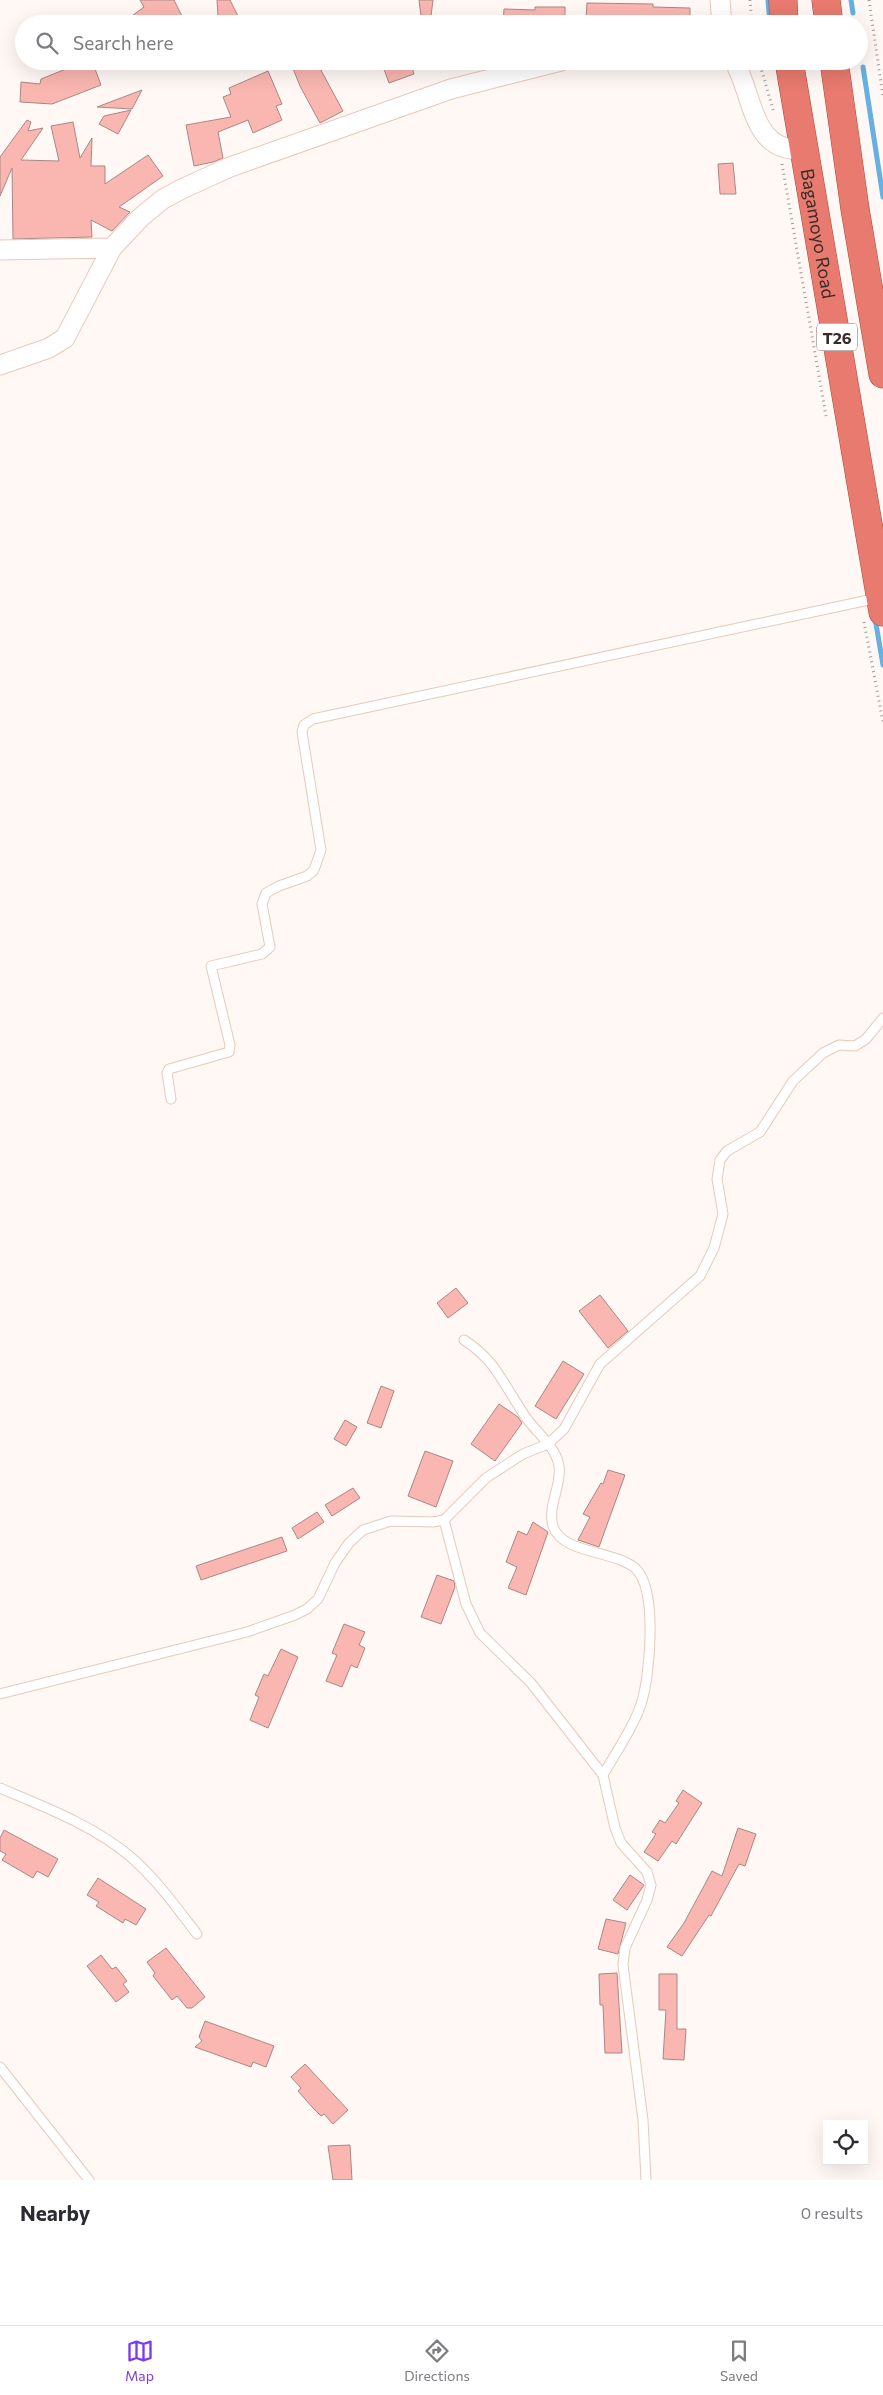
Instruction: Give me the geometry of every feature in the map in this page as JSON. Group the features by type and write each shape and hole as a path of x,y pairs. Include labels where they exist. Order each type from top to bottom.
{"highway":[{"path":"783,0 784,15"},
{"path":"826,0 828,15"},
{"name":"Bagamoyo Road","path":"791,70 882,605"},
{"name":"T26","path":"835,70 855,208 883,374"}],"street":[{"path":"706,0 721,13"},
{"path":"0,365 50,348 65,338 112,248 140,218 163,199 208,176 452,89 526,70"},
{"path":"737,70 756,118 769,139 779,147 794,150 805,149"},
{"path":"0,250 112,248"}],"lane":[{"path":"171,1099 167,1073 169,1069 228,1052 230,1045 210,966 262,954 270,947 262,904 266,893 307,876 314,870 320,850 302,732 304,725 313,719 882,605"},
{"path":"0,1694 246,1632 307,1610 318,1599 335,1563 349,1543 363,1530 391,1521 433,1522 444,1520 486,1478 523,1454 548,1444 564,1429 600,1364 700,1276 714,1248 722,1214 717,1179 720,1160 727,1151 760,1132 793,1081 823,1053 839,1044 854,1046 866,1039 883,1018"},
{"path":"464,1340 477,1349 492,1365 529,1422 548,1444 558,1462 559,1469 552,1511 553,1524 557,1534 564,1542 614,1558 634,1568 645,1587 650,1616 649,1667 642,1703 603,1775"},
{"path":"444,1520 466,1604 480,1633 531,1683 603,1775 614,1828 621,1843 647,1872 651,1885 647,1900 625,1948 623,1965 643,2120 646,2180"},
{"path":"0,1788 93,1831 132,1858 168,1896 197,1934"},
{"path":"0,2067 89,2180"}],"path":[{"path":"750,0 751,15"},
{"path":"869,0 883,97"}],"building":[{"path":"140,0 174,0 182,15 133,15 144,7"},
{"path":"217,0 230,0 238,15 218,15"},
{"path":"419,0 433,0 431,15 421,15"},
{"path":"587,3 653,4 653,7 690,8 690,15 586,15"},
{"path":"535,7 565,7 565,15 504,15 504,9 535,10"},
{"path":"64,70 95,70 101,85 52,104 20,102 21,82 40,84 41,79"},
{"path":"294,70 321,70 343,111 320,123"},
{"path":"384,70 413,70 414,74 389,83"},
{"path":"268,71 282,104 276,106 282,120 253,133 248,120 218,132 223,158 194,166 186,125 231,117 223,97 231,94 229,88"},
{"path":"142,90 132,109 97,107"},
{"path":"131,110 118,134 99,124 104,116"},
{"path":"27,120 31,122 28,131 43,128 21,160 59,161 51,126 73,122 80,158 92,138 91,166 105,166 105,184 148,155 163,176 119,207 130,212 112,231 91,220 92,237 13,239 12,168 0,196 0,157"},
{"path":"733,163 736,194 720,194 718,164"},
{"path":"456,1288 468,1303 448,1318 437,1303"},
{"path":"600,1295 628,1331 608,1348 579,1311"},
{"path":"563,1361 584,1374 556,1419 535,1406"},
{"path":"381,1386 394,1391 381,1428 367,1423"},
{"path":"499,1404 518,1417 522,1423 495,1461 471,1444"},
{"path":"345,1420 357,1427 346,1446 334,1439"},
{"path":"425,1451 453,1461 436,1507 408,1496"},
{"path":"608,1470 625,1475 599,1547 578,1540 590,1517 583,1514 601,1483 603,1484"},
{"path":"353,1488 360,1498 332,1516 325,1505"},
{"path":"317,1512 324,1522 298,1539 292,1528"},
{"path":"533,1522 548,1532 526,1595 508,1588 517,1567 506,1562 518,1531 527,1535"},
{"path":"282,1537 287,1551 201,1580 196,1566"},
{"path":"437,1575 454,1581 455,1587 441,1624 421,1617"},
{"path":"344,1624 365,1632 359,1645 365,1648 357,1668 351,1665 342,1687 326,1681 337,1655 332,1653"},
{"path":"281,1649 298,1657 268,1728 250,1720 259,1697 255,1695 264,1674 268,1676"},
{"path":"683,1790 702,1803 676,1844 672,1841 658,1861 644,1852 656,1834 652,1832 660,1820 665,1823 679,1803 676,1801"},
{"path":"738,1828 756,1834 745,1866 739,1864 711,1916 709,1915 682,1956 667,1947 684,1923 712,1871 722,1876"},
{"path":"4,1830 58,1859 48,1877 37,1871 33,1878 2,1860 6,1854 0,1851 0,1838"},
{"path":"630,1875 644,1885 627,1910 613,1900"},
{"path":"98,1878 146,1909 136,1925 125,1919 123,1923 96,1906 99,1902 87,1895"},
{"path":"606,1919 626,1923 618,1954 598,1949"},
{"path":"166,1948 205,1997 192,2008 187,2008 177,1996 172,2000 153,1976 155,1973 147,1962"},
{"path":"101,1955 112,1969 116,1967 127,1981 123,1984 129,1992 116,2002 87,1966"},
{"path":"617,1973 622,2053 605,2053 603,2005 600,2005 599,1974"},
{"path":"659,1974 677,1974 677,2029 686,2029 684,2060 663,2059 666,2010 659,2010"},
{"path":"205,2021 274,2046 266,2067 253,2062 251,2067 195,2047 202,2041 199,2037"},
{"path":"305,2064 348,2110 333,2124 324,2114 321,2116 312,2107 298,2091 301,2088 291,2077"},
{"path":"350,2145 352,2180 333,2180 328,2146"}],"waterway":[{"path":"768,0 769,15"},
{"path":"851,0 853,13"},
{"path":"863,70 883,197"},
{"path":"875,618 883,665"}]}
